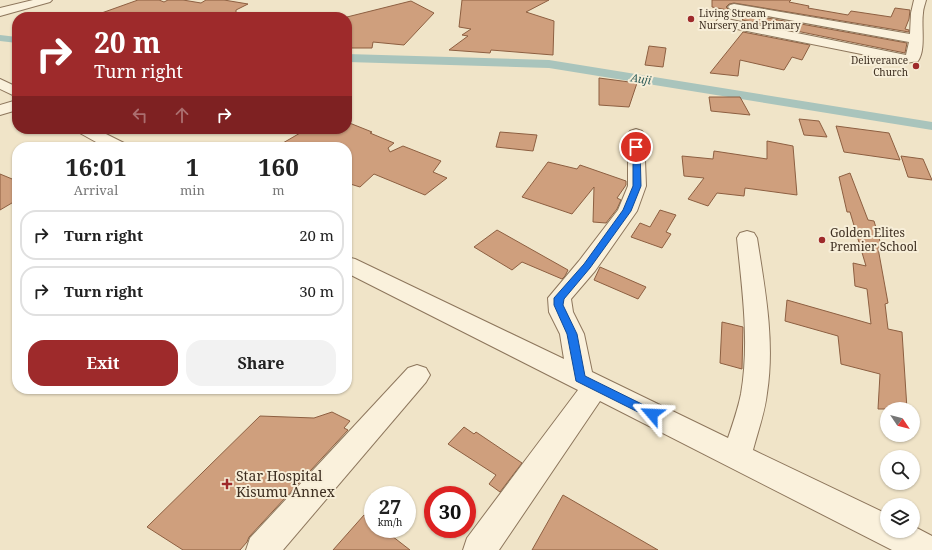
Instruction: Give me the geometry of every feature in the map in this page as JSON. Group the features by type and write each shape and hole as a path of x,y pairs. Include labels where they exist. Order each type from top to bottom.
{"street":[{"path":"0,12 46,0"},
{"path":"722,22 906,59 913,58 916,39 917,13 920,0"},
{"path":"734,7 916,39"},
{"path":"0,83 12,90"},
{"path":"0,110 12,106"},
{"path":"93,134 109,142"},
{"path":"588,382 572,334 561,312 559,298 587,266 627,211 637,186 636,134"},
{"path":"736,456 754,394 757,350 755,304 747,238"},
{"path":"352,266 880,528"},
{"path":"262,550 417,376"},
{"path":"480,550 588,382"},
{"path":"901,538 926,550"}],"building":[{"path":"138,0 159,0 164,2 168,0 183,0 201,3 206,0 224,0 248,4 236,10 236,12 104,12"},
{"path":"462,0 549,0 526,12 554,21 553,55 491,50 490,53 449,50 468,36 462,35 471,29 459,27"},
{"path":"712,0 791,0 789,2 809,6 808,8 848,15 851,11 891,17 895,8 910,10 909,19 905,29 909,30 909,32 734,3 729,4 726,7 733,11 712,7"},
{"path":"411,1 434,13 404,45 373,42 372,48 352,48 352,16"},
{"path":"734,12 907,43 905,53 742,20 748,15"},
{"path":"743,32 810,45 802,60 792,57 784,70 740,60 738,76 710,73"},
{"path":"649,46 666,48 663,67 645,65"},
{"path":"599,78 637,83 629,107 599,105"},
{"path":"709,97 740,97 750,115 711,111"},
{"path":"799,119 819,121 827,137 804,135"},
{"path":"352,124 394,143 388,148 390,152 403,146 441,161 433,172 447,178 425,195 374,174 360,187 352,185 352,142 285,142 298,134 352,134"},
{"path":"836,126 889,133 900,160 844,152"},
{"path":"500,132 537,135 533,151 496,147"},
{"path":"767,141 793,146 797,195 745,188 744,196 717,193 708,206 688,199 704,178 684,176 682,156 713,159 714,151 767,159"},
{"path":"901,156 923,159 932,180 908,177"},
{"path":"548,162 577,169 580,165 626,181 626,185 617,198 621,200 617,209 606,223 593,222 594,187 572,214 522,197"},
{"path":"850,173 868,220 874,221 882,248 878,248 888,303 885,304 888,329 902,332 907,402 880,402 880,409 878,409 880,374 841,364 838,336 785,321 787,300 871,324 867,289 855,286 853,263 866,266 850,212 847,212 839,177"},
{"path":"0,174 12,179 12,203 0,210"},
{"path":"660,210 676,215 666,232 671,234 662,248 631,237 640,223 650,227"},
{"path":"497,230 568,270 565,276 562,279 522,262 512,270 474,247"},
{"path":"600,267 646,287 638,299 594,280"},
{"path":"722,322 743,327 742,369 720,363"},
{"path":"332,412 350,421 344,428 348,430 249,537 247,542 240,550 183,550 147,527 260,416 314,418"},
{"path":"464,427 474,434 476,432 522,463 500,492 489,484 496,475 448,444"},
{"path":"563,495 658,550 532,550"},
{"path":"364,515 364,538 395,538 410,550 333,550"}],"waterway":[{"name":"Auji","path":"0,38 12,39"},
{"name":"Auji","path":"352,58 549,64 932,126"}],"place":[{"name":"Living Stream Nursery and Primary","path":"691,19"},
{"name":"Deliverance Church","path":"916,66"},
{"name":"Golden Elites Premier School","path":"822,240"},
{"name":"Star Hospital Kisumu Annex","path":"227,484"}],"route":[{"path":"636,147 637,186 627,211 587,266 559,298 559,305 572,334 580,378 652,414"}]}
